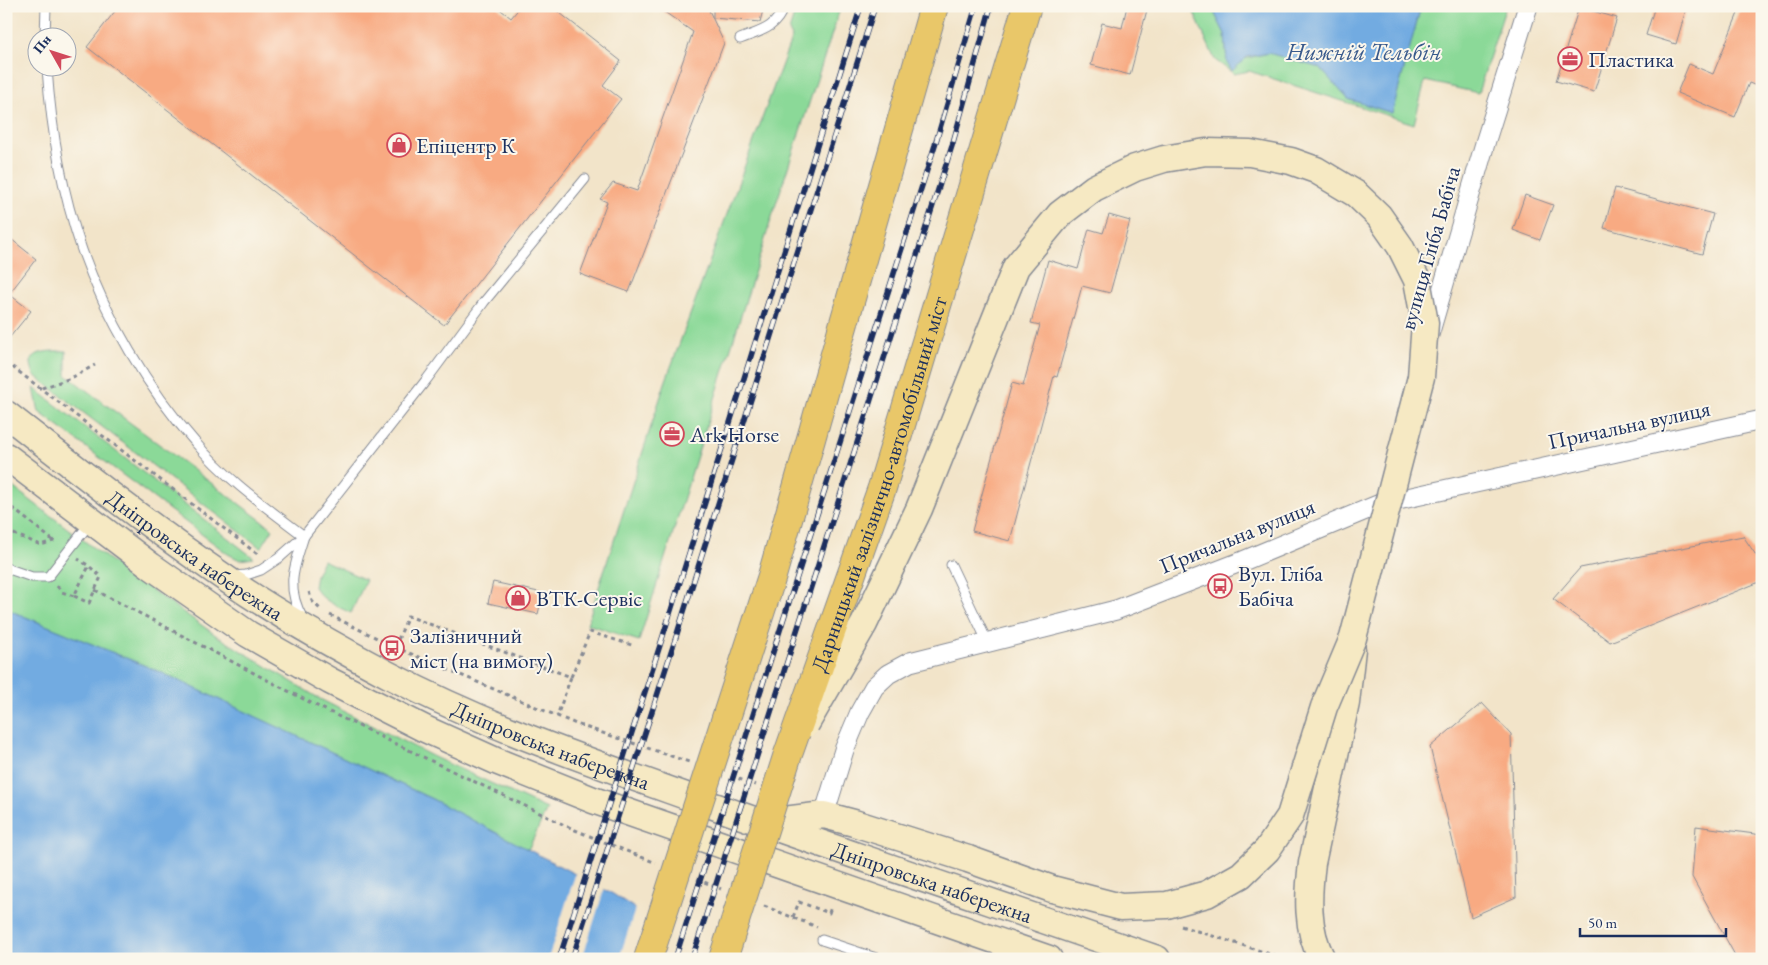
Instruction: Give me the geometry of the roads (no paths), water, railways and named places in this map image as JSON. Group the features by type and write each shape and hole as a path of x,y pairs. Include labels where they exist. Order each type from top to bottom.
{"main road":[{"path":"648,959 772,576 934,6"},
{"name":"Дарницький залізнично-автомобільний міст","path":"723,959 787,757 882,488 1027,6"},
{"path":"771,826 784,820 824,815 854,822 968,859 1052,889 1121,907 1167,905 1207,894 1241,875 1267,850 1290,816 1324,707 1353,638 1421,376 1426,323 1417,280 1400,246 1378,216 1356,194 1316,170 1291,161 1250,152 1206,152 1164,159 1135,168 1094,188 1060,214 1016,267 919,509 864,624 787,757"},
{"name":"Дніпровська набережна","path":"6,414 143,519 221,575 320,618 388,675 460,710 562,751 866,860 1157,959"},
{"name":"Дніпровська набережна","path":"6,456 187,592 248,634 330,681 425,729 496,761 593,800 1049,959"},
{"path":"1322,959 1310,919 1308,890 1346,703 1353,638"}],"street":[{"name":"вулиця Гліба Бабіча","path":"1380,504 1486,140 1528,6"},
{"name":"Причальна вулиця","path":"824,815 844,750 860,712 874,686 888,674 910,662 987,641 1116,610 1243,561 1380,504 1762,420"}],"lane":[{"path":"45,28 46,6"},
{"path":"740,39 770,27 778,20 784,6"},
{"path":"48,78 54,135 66,192 80,241 106,307 127,345 162,399 195,443 213,462 252,496 304,536"},
{"path":"221,575 246,575 261,570 279,558 304,536 427,379 484,302 585,179"},
{"path":"6,568 32,577 48,577 92,520"},
{"path":"304,536 293,572 293,598 298,609 320,618"},
{"path":"951,565 987,641"},
{"path":"822,940 879,959"}],"water":[{"name":"Нижній Тельбін","path":"1211,6 1421,6 1392,113 1348,99 1320,68 1269,53 1247,57 1232,71 1227,63 1225,34"},
{"path":"6,609 158,671 432,799 613,894 712,959 6,959"}],"railway":[{"path":"559,959 663,636 861,6"},
{"path":"572,959 676,637 875,6"},
{"path":"675,959 935,145 976,6"},
{"path":"692,959 952,146 991,6"}],"place":[{"name":"Пластика","path":"1570,59"},
{"name":"Епіцентр К","path":"399,145"},
{"name":"Ark Horse","path":"672,434"},
{"name":"Вул. Гліба Бабіча","path":"1220,586"},
{"name":"ВТК-Сервіс","path":"518,598"},
{"name":"Залізничний міст (на вимогу)","path":"392,648"}]}
